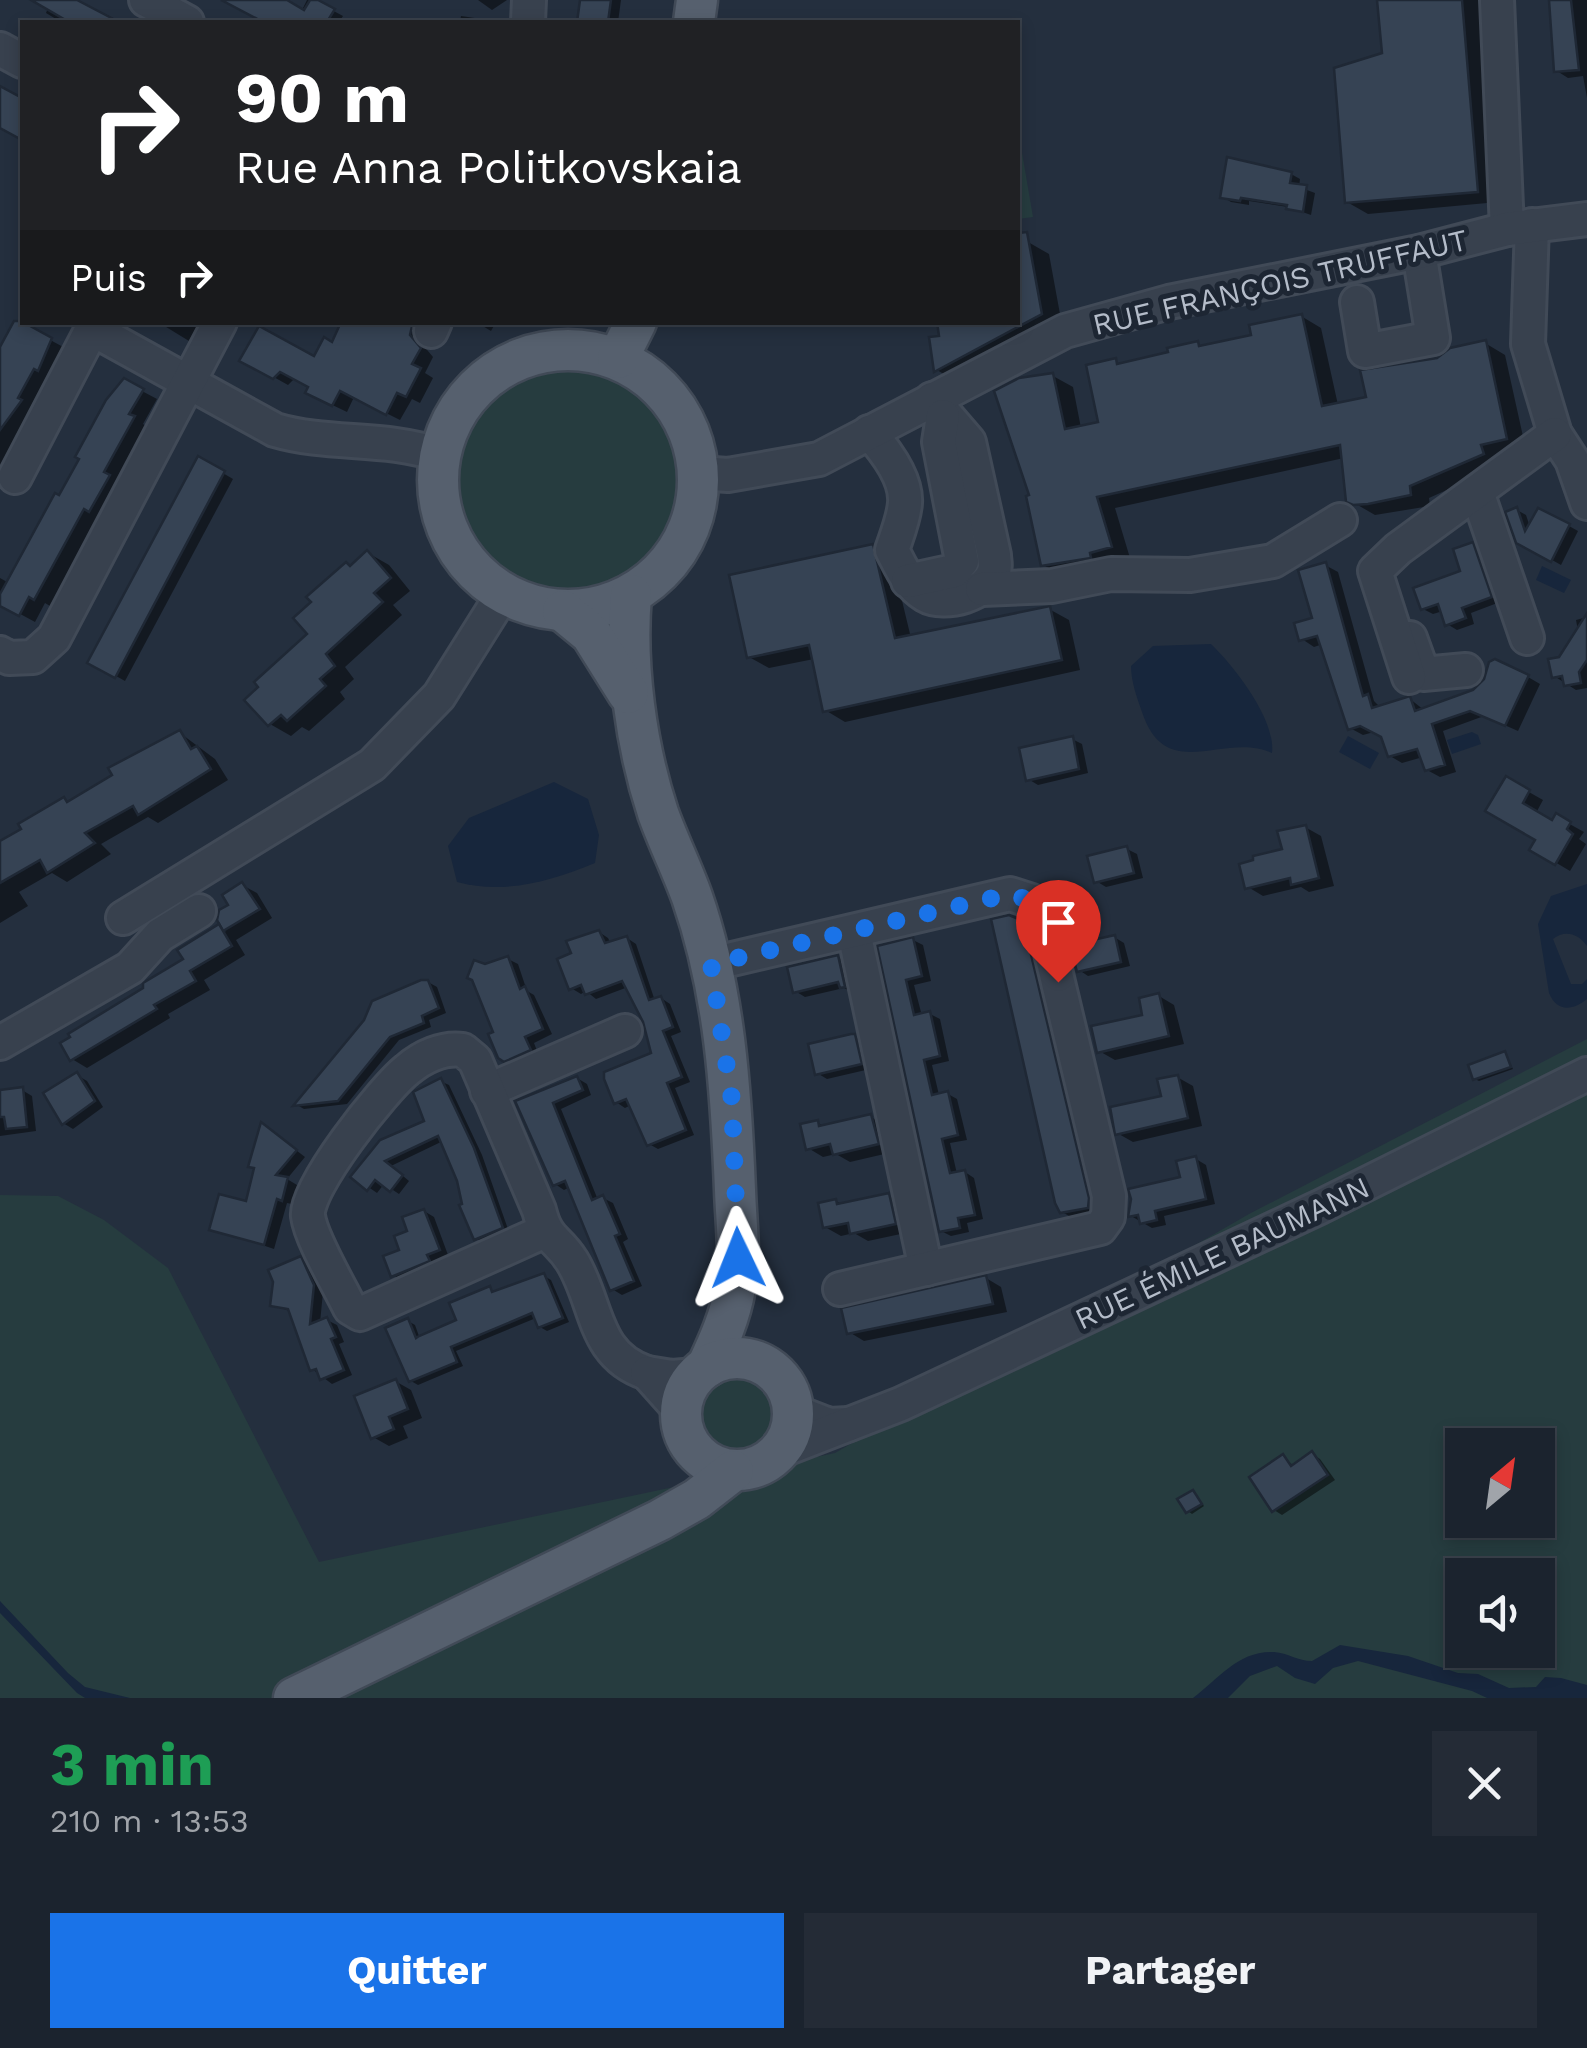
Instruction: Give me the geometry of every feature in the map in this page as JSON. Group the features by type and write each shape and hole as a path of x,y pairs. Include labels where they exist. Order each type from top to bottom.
{"main road":[{"path":"618,358 634,325"},
{"path":"580,349 618,358 650,377 676,404 692,437 700,473 696,510 683,544 660,573 631,595 598,608 562,611 532,606 504,594 472,568 449,534 438,496 439,455 452,418 475,388 506,364 542,351 580,349"},
{"path":"631,595 628,628 633,701"},
{"path":"562,611 591,634 633,701 674,803 686,848 692,896 711,964 732,1100 736,1286 726,1328 692,1398 687,1461 677,1493 660,1520"},
{"path":"692,1398 705,1461 733,1471 750,1469 767,1462 788,1438 793,1411 789,1393 766,1366 752,1340 736,1286"},
{"path":"692,1398 736,1358 766,1366"},
{"path":"294,1698 660,1520 697,1499 733,1471"}],"street":[{"path":"1496,0 1528,344 1555,434 1572,460 1587,504"},
{"name":"RUE FRANÇOIS TRUFFAUT","path":"700,473 728,475 819,459 869,432 937,407 1066,331 1168,302 1418,252 1519,227 1587,219"},
{"path":"1357,302 1366,351 1432,338 1418,252"},
{"path":"0,652 10,658 32,657 54,638 218,325"},
{"path":"15,477 93,326 286,433 412,445 439,455"},
{"path":"908,581 954,571 962,561 937,407"},
{"path":"937,407 969,442 985,502 994,572 982,589"},
{"path":"869,432 887,453 905,494 892,550 908,581 928,598 956,598 982,589 1052,586 1111,574 1190,574 1273,561 1340,520"},
{"path":"1408,677 1375,571 1398,548 1555,434"},
{"path":"1476,492 1527,638"},
{"path":"152,943 128,915 372,765 439,696 504,594"},
{"path":"1380,594 1399,608 1423,674 1466,670"},
{"path":"711,964 1010,894 1032,901 1041,911 1109,1196 1108,1217 1100,1228 840,1289"},
{"path":"0,1042 130,968 152,943 199,911"},
{"path":"854,932 926,1269"},
{"path":"487,1091 624,1031"},
{"path":"545,1231 360,1314 350,1308 308,1214 311,1194 321,1176 405,1071 442,1051 464,1050 475,1060 545,1231 573,1263 598,1327 618,1359 629,1367 672,1377 692,1398"},
{"name":"RUE ÉMILE BAUMANN","path":"780,1451 901,1404 1302,1215 1587,1074"},
{"path":"793,1411 829,1425 853,1424"}],"green space":[{"path":"1020,141 1033,217 1020,219"},
{"path":"568,368 612,377 649,401 673,438 682,482 673,526 649,563 612,587 568,596 524,587 487,563 463,526 454,482 463,438 487,401 524,377"},
{"path":"1587,1039 1587,1698 0,1698 0,1195 58,1196 104,1220 168,1268 319,1562 835,1453 1249,1214"},
{"path":"739,1370 756,1373 770,1382 779,1396 779,1430 770,1444 756,1453 739,1456 722,1453 708,1444 699,1430 696,1413 699,1396 708,1382 722,1373"}],"water":[{"path":"1542,566 1571,580 1564,593 1536,580"},
{"path":"1211,644 1261,710 1272,740 1272,753 1254,748 1181,751 1166,746 1153,734 1136,695 1131,666 1153,646"},
{"path":"1472,732 1481,744 1452,754 1447,740"},
{"path":"1348,736 1379,753 1370,769 1339,752"},
{"path":"554,782 588,799 599,835 595,863 527,884 492,887 457,882 448,846 469,818"},
{"path":"1587,884 1587,946 1572,934 1553,939 1571,984 1582,984 1587,979 1587,999 1565,1008 1556,1004 1549,993 1538,924 1551,896"},
{"path":"0,1601 85,1687 130,1698 85,1698 77,1693 0,1613"},
{"path":"1340,1645 1408,1656 1458,1673 1478,1674 1509,1688 1536,1687 1545,1677 1561,1678 1587,1685 1587,1698 1487,1698 1358,1661 1333,1668 1315,1684 1295,1678 1277,1666 1250,1676 1228,1698 1193,1698 1230,1667 1250,1656 1274,1652 1312,1661"}],"building":[{"path":"31,0 77,0 115,20 66,20"},
{"path":"221,0 287,0 304,10 310,0 318,0 335,9 328,20 259,20"},
{"path":"580,0 611,0 608,20 577,20"},
{"path":"1377,0 1462,0 1478,192 1345,203 1334,68 1382,53"},
{"path":"1549,0 1571,0 1579,70 1554,72"},
{"path":"0,86 20,97 20,139 0,128"},
{"path":"1227,157 1292,172 1290,183 1307,185 1303,212 1286,209 1287,205 1220,198"},
{"path":"1027,232 1042,314 934,372 929,337 939,336 937,325 1020,325 1020,233"},
{"path":"1302,314 1322,406 1366,397 1360,370 1437,358 1450,348 1486,340 1507,439 1481,445 1484,454 1410,486 1411,495 1368,504 1346,502 1340,445 1097,497 1112,547 1090,553 1091,558 1041,566 1026,496 1029,495 994,391 1019,378 1053,373 1065,429 1098,422 1086,365 1116,358 1117,364 1198,341 1199,346 1251,335 1249,325"},
{"path":"14,321 52,338 38,371 34,369 18,398 22,400 0,430 0,347"},
{"path":"340,325 412,325 410,335 421,348 412,364 421,368 406,397 397,393 386,415 340,391 332,406 305,393 308,387 280,372 273,379 239,361 259,326 314,356 324,337 332,342"},
{"path":"124,378 144,389 129,414 135,416 104,472 110,475 89,512 84,509 34,600 29,597 19,616 0,606 0,594 55,493 59,495 79,459 75,457 106,400"},
{"path":"198,456 225,471 115,678 87,663"},
{"path":"1517,507 1525,531 1538,508 1570,524 1551,562 1516,543 1505,512"},
{"path":"1473,542 1492,597 1462,608 1466,618 1445,626 1438,604 1421,610 1413,588 1460,571 1453,549"},
{"path":"873,544 895,638 1050,606 1062,660 823,712 809,645 747,658 729,575"},
{"path":"367,550 391,578 374,593 383,602 326,654 335,666 320,679 326,686 287,721 281,715 268,726 244,700 258,687 254,682 307,634 293,618 311,602 306,597 346,562 350,566"},
{"path":"1326,562 1363,696 1368,694 1372,708 1410,696 1415,711 1473,690 1484,679 1489,662 1495,659 1529,675 1505,726 1470,711 1432,724 1445,765 1425,771 1417,749 1388,757 1381,737 1360,726 1348,730 1317,636 1299,641 1294,623 1312,618 1298,570"},
{"path":"1587,613 1587,660 1579,672 1581,683 1564,686 1562,676 1552,678 1548,659 1559,657"},
{"path":"180,730 191,749 197,746 211,769 138,815 133,806 85,833 95,843 47,873 40,860 0,883 0,841 21,829 18,824 64,797 67,802 112,775 108,768"},
{"path":"1073,736 1079,769 1026,781 1019,748"},
{"path":"1506,776 1530,790 1523,803 1552,820 1556,813 1571,822 1567,829 1573,834 1555,865 1529,850 1535,840 1485,811"},
{"path":"1306,825 1319,878 1291,885 1290,878 1245,889 1239,864 1282,849 1277,831"},
{"path":"1127,846 1134,873 1094,883 1087,856"},
{"path":"242,882 260,909 223,931 217,920 219,910 228,905 222,895"},
{"path":"1009,915 1023,921 1089,1198 1088,1208 1060,1213 1055,1203 991,919"},
{"path":"219,924 232,946 190,971 196,981 70,1061 60,1043 70,1037 68,1034 183,959 177,950"},
{"path":"599,930 605,943 627,936 649,1000 661,996 673,1027 663,1031 682,1077 667,1083 686,1130 647,1146 626,1099 614,1104 604,1079 604,1072 651,1053 643,1022 622,981 585,995 581,985 569,990 557,959 571,953 566,941"},
{"path":"1115,935 1121,962 1077,972 1070,945"},
{"path":"913,937 922,976 906,980 914,1015 930,1011 940,1056 924,1060 932,1095 948,1091 958,1135 942,1139 950,1173 965,1170 975,1215 958,1218 960,1228 939,1232 877,946"},
{"path":"838,955 845,987 840,988 838,982 793,993 787,967"},
{"path":"508,956 520,989 525,986 543,1029 525,1037 531,1050 504,1062 498,1058 488,1034 493,1032 472,980 467,978 474,960 485,964"},
{"path":"428,980 439,1008 422,1016 424,1023 390,1037 338,1101 293,1106 364,1020 372,1001"},
{"path":"1159,993 1169,1036 1097,1053 1091,1026 1142,1015 1139,998"},
{"path":"855,1034 862,1064 815,1075 808,1044"},
{"path":"1505,1051 1511,1067 1473,1080 1468,1065"},
{"path":"77,1072 95,1101 62,1125 43,1093"},
{"path":"1178,1075 1188,1118 1115,1135 1110,1107 1161,1096 1157,1079"},
{"path":"577,1076 583,1090 553,1103 592,1200 603,1195 620,1234 615,1236 634,1281 610,1291 565,1181 553,1186 515,1101"},
{"path":"441,1078 474,1148 503,1228 474,1240 459,1205 462,1204 457,1181 438,1136 385,1161 403,1175 390,1192 375,1180 367,1191 350,1177 380,1140 424,1121 413,1092"},
{"path":"23,1087 27,1127 6,1129 4,1117 0,1117 0,1090"},
{"path":"871,1114 879,1144 833,1155 830,1144 806,1150 800,1124 818,1120 819,1126"},
{"path":"261,1122 297,1150 276,1175 288,1177 282,1201 277,1199 264,1245 209,1230 219,1194 246,1201 254,1168 248,1167"},
{"path":"1196,1156 1206,1199 1155,1211 1157,1220 1140,1224 1138,1215 1128,1217 1128,1189 1180,1177 1176,1161"},
{"path":"889,1193 896,1224 850,1234 848,1223 823,1228 818,1203 836,1199 837,1204"},
{"path":"424,1209 440,1250 427,1255 430,1261 391,1277 383,1256 399,1250 394,1236 407,1231 402,1217"},
{"path":"301,1256 314,1285 310,1324 327,1317 344,1370 320,1380 316,1369 310,1371 288,1309 270,1306 273,1282 268,1270"},
{"path":"544,1273 563,1318 538,1328 532,1313 451,1347 457,1362 409,1382 385,1328 408,1318 416,1338 456,1320 449,1303 490,1286 492,1292"},
{"path":"986,1275 993,1304 847,1334 841,1308"},
{"path":"396,1379 408,1409 389,1417 394,1429 371,1439 354,1396"},
{"path":"1312,1451 1328,1475 1272,1512 1249,1477 1283,1454 1291,1466"},
{"path":"1193,1490 1202,1504 1186,1513 1177,1499"}],"route":[{"path":"738,1258 732,1100 711,964 1010,894 1032,901 1041,911 1058,982"}]}
